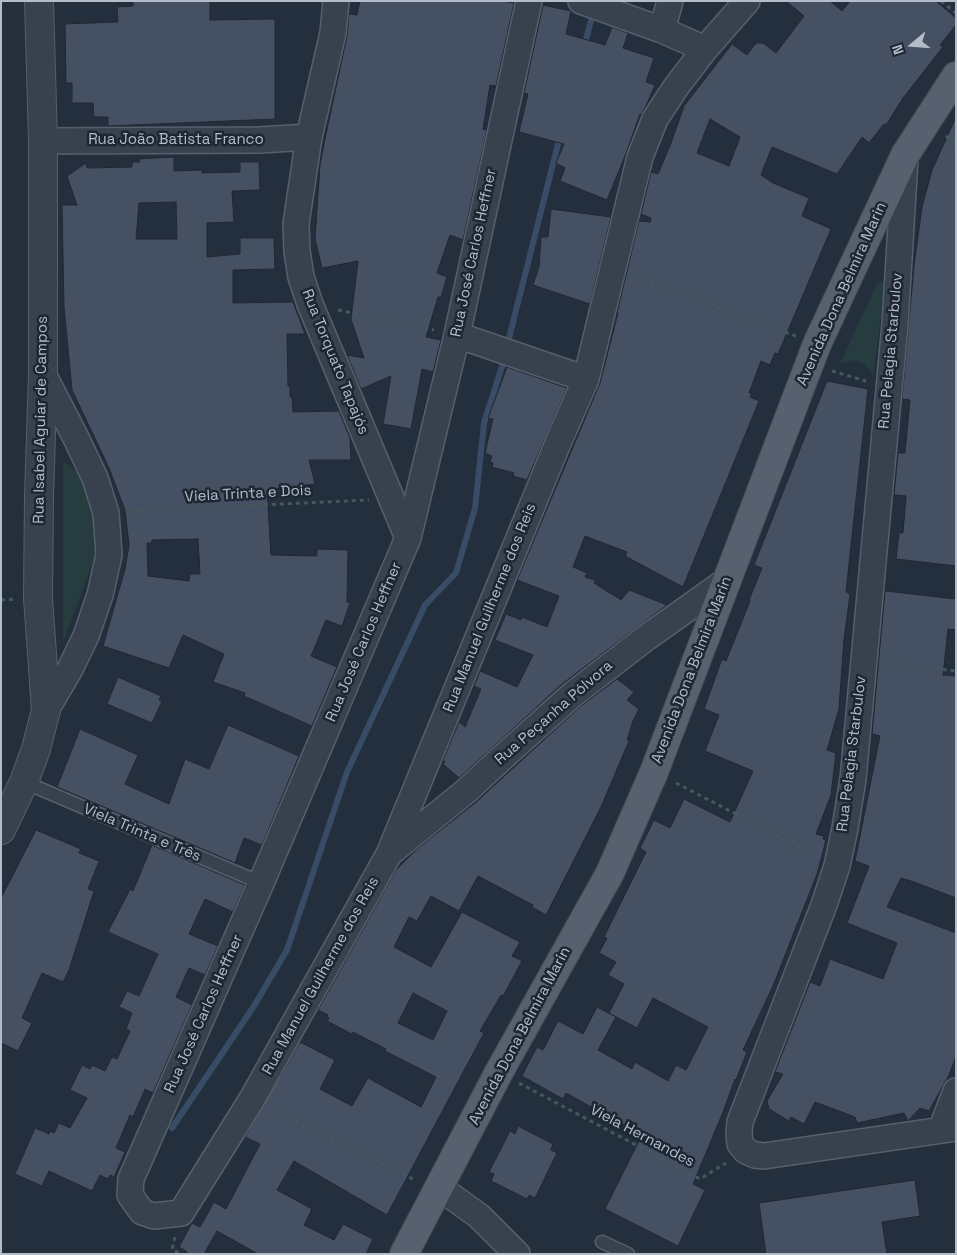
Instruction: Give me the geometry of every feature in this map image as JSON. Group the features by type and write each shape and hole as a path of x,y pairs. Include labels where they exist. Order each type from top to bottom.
{"main road":[{"name":"Avenida Dona Belmira Marin","path":"404,1254 499,1072 610,872 654,772 813,354 905,154 956,76"}],"street":[{"name":"Rua Isabel Aguiar de Campos","path":"1,830 24,782 36,750 46,710 38,598 43,374 43,141 39,1"},
{"name":"Rua Torquato Tapajós","path":"336,1 332,33 309,137 296,224 298,259 310,304 408,538"},
{"name":"Rua José Carlos Heffner","path":"181,1213 154,1216 142,1212 130,1195 131,1179 261,883 408,538 457,335 529,1"},
{"path":"581,1 662,30 705,49"},
{"path":"662,30 670,1"},
{"name":"Rua Manuel Guilherme dos Reis","path":"181,1213 252,1099 389,854 554,452 586,379 640,157 655,119 676,87 705,49 747,1"},
{"name":"Rua João Batista Franco","path":"43,141 259,140 309,137"},
{"name":"Rua Pelagia Starbulov","path":"746,1151 740,1144 740,1122 824,905 837,866 853,778 895,324 905,154"},
{"path":"457,335 586,379"},
{"path":"43,374 95,478 106,512 109,555 100,595 86,636 70,670 46,710"},
{"name":"Rua Peçanha Pólvora","path":"389,854 465,792 572,695 630,650 726,581"},
{"path":"746,1151 764,1156 948,1129 956,1091"},
{"path":"439,1190 479,1216 517,1254"}],"lane":[{"name":"Viela Trinta e Três","path":"24,782 261,883"},
{"path":"602,1242 628,1254"}],"path":[{"path":"942,1 956,13"},
{"path":"614,268 888,388"},
{"path":"310,304 457,335"},
{"name":"Viela Trinta e Dois","path":"106,512 392,498"},
{"path":"863,661 956,671"},
{"path":"654,772 837,866"},
{"name":"Viela Hernandes","path":"525,1086 700,1179 746,1151"},
{"path":"252,1099 439,1190"}],"green space":[{"path":"878,282 885,283 873,377 870,370 864,364 855,360 840,363"},
{"path":"63,461 115,502 63,643"}],"building":[{"path":"133,1 210,1 210,20 275,19 275,119 108,126 108,117 94,117 93,103 72,103 72,83 66,83 65,24 118,22 117,7 133,6"},
{"path":"360,1 501,1 514,3 496,86 490,85 483,129 487,130 463,240 450,235 437,273 447,277 441,297 438,297 426,337 441,340 433,372 422,369 411,429 383,424 391,376 361,389 347,355 364,358 351,319 358,261 322,268 315,239 320,165 347,36 349,14 357,15"},
{"path":"786,1 830,1 842,11 850,1 936,1 956,18 956,25 940,45 943,47 903,98 886,125 884,124 869,143 862,137 837,174 772,147 761,175 773,183 809,198 802,216 831,229 778,354 775,353 770,365 761,361 749,393 752,393 750,397 759,401 683,587 625,556 627,552 585,536 573,567 587,573 585,577 595,580 594,583 621,600 629,590 667,605 562,684 459,778 443,764 445,762 443,760 459,722 465,727 481,689 474,686 480,671 517,687 533,655 495,640 506,614 521,620 522,617 547,627 559,596 517,580 600,383 639,221 650,222 651,218 641,214 651,172 658,174 684,106 732,44 747,55 756,43 763,43 776,53 804,16","holes":["710,119 740,137 729,166 697,153"]},
{"path":"543,5 571,11 566,34 605,45 612,27 628,33 623,48 654,58 646,82 655,85 646,106 640,114 607,200 560,181 565,168 556,163 564,144 519,132 528,94 524,93"},
{"path":"956,117 956,566 896,559 899,533 903,533 906,496 894,495 898,453 905,453 910,400 902,399 914,266 922,207 932,170"},
{"path":"174,157 174,171 202,170 202,173 240,172 240,162 259,162 260,190 232,191 234,222 207,223 207,257 240,254 240,238 274,238 275,269 233,270 233,303 293,302 305,334 287,334 288,386 290,386 293,412 339,411 350,438 351,460 309,460 315,484 267,490 271,555 317,556 317,549 348,550 347,602 350,603 342,626 326,620 311,656 337,667 312,726 244,696 245,693 213,682 224,654 183,635 169,668 103,646 125,569 129,545 125,510 109,468 72,390 64,307 62,205 77,205 67,176 86,163 87,168 132,167 132,162 140,162 139,159","holes":["176,202 177,239 136,239 139,203","198,539 200,574 190,574 189,581 148,576 147,543 151,543 152,540"]},
{"path":"551,209 611,217 590,304 533,285 539,267 541,237 548,237"},
{"path":"507,367 567,388 527,480 513,476 514,473 492,467 493,463 490,462 492,456 485,453 493,419 488,418"},
{"path":"827,381 868,389 846,592 850,594 844,639 839,709 827,750 836,753 831,795 816,834 824,836 823,839 826,840 817,874 773,986 743,1050 747,1052 693,1184 705,1190 678,1246 605,1209 642,1135 566,1093 563,1099 522,1076 537,1047 543,1050 558,1021 583,1034 597,1007 616,1017 598,1050 632,1069 635,1062 668,1081 676,1065 686,1070 708,1027 653,998 637,1028 609,1013 624,984 608,975 616,962 599,953 607,938 604,937 646,852 640,848 654,820 670,828 684,799 730,822 753,771 705,751 719,715 704,709 722,659 726,661 750,601 762,568 754,565"},
{"path":"885,591 956,599 956,630 948,629 943,675 956,676 956,898 901,878 887,907 956,933 956,1056 949,1075 929,1111 920,1108 908,1121 904,1113 857,1123 855,1117 815,1102 804,1124 791,1117 789,1121 769,1109 767,1101 783,1074 775,1072 810,982 820,986 830,959 883,979 897,943 847,923 869,866 855,861 880,736 872,734"},
{"path":"118,677 161,696 159,700 162,701 152,723 107,704"},
{"path":"617,679 634,692 627,700 639,709 627,740 629,741 601,807 546,915 532,907 533,905 478,876 459,911 431,896 417,921 409,917 394,947 431,967 462,912 520,942 512,956 522,961 503,996 501,995 480,1031 484,1033 387,1215 294,1161 277,1190 312,1209 304,1225 334,1240 343,1224 373,1239 366,1254 258,1254 217,1231 204,1254 186,1254 187,1252 179,1247 192,1223 200,1227 214,1202 226,1209 260,1144 245,1137 300,1042 335,1060 320,1089 352,1106 368,1078 421,1107 436,1077 353,1032 352,1034 327,1021 328,1015 318,1010 396,870 417,849 475,803 581,706","holes":["413,993 447,1011 433,1040 398,1023"]},
{"path":"228,725 299,756 262,845 244,838 235,863 57,787 80,729 138,755 125,784 169,804 185,759 209,769"},
{"path":"36,830 81,849 79,853 99,861 88,889 94,891 69,970 63,982 42,973 22,1018 32,1023 18,1051 1,1043 1,898"},
{"path":"152,845 245,885 233,912 205,899 189,934 218,946 205,975 189,968 176,997 192,1005 153,1093 145,1089 133,1117 130,1115 116,1148 125,1152 114,1177 110,1175 108,1179 100,1175 92,1191 49,1171 42,1186 15,1174 35,1128 49,1134 50,1131 54,1133 59,1123 70,1128 87,1098 70,1090 82,1065 90,1069 92,1065 105,1071 112,1057 117,1059 130,1031 126,1029 132,1013 119,1007 127,991 139,996 158,954 108,932 130,889 133,891"},
{"path":"518,1126 553,1144 551,1150 557,1153 535,1198 529,1195 527,1199 491,1181 494,1174 489,1172 510,1131 515,1134"},
{"path":"915,1180 920,1216 882,1222 887,1254 766,1254 759,1203"}],"waterway":[{"path":"584,47 593,13"},
{"path":"507,346 560,136"},
{"path":"172,1128 254,1006 287,950 347,772 425,605 456,573 475,508 484,423 504,360"}]}
